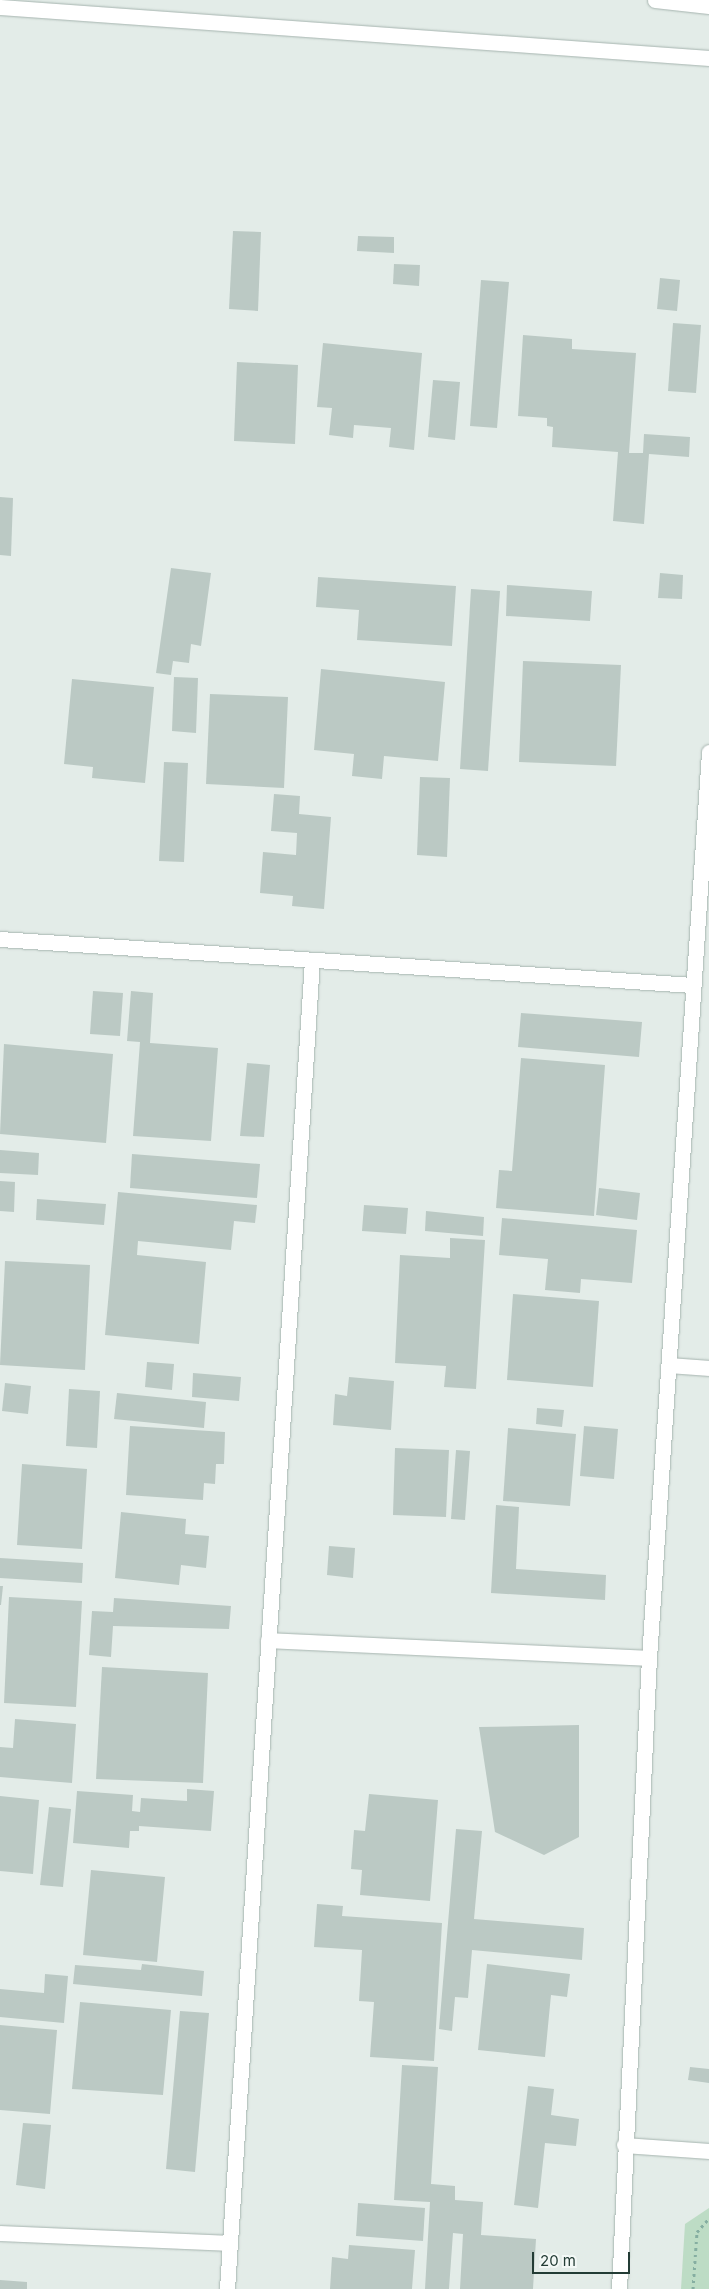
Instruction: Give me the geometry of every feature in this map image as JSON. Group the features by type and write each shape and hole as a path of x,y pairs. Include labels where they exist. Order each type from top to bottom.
{"street":[{"path":"655,0 709,6"},
{"path":"0,7 709,58"},
{"path":"618,2289 649,1658 709,752"},
{"path":"0,939 694,986"},
{"path":"227,2289 312,960"},
{"path":"668,1365 709,1368"},
{"path":"268,1640 649,1658"},
{"path":"624,2145 709,2151"},
{"path":"0,2233 230,2243"}],"path":[{"path":"693,2289 697,2232 709,2218"}],"green space":[{"path":"709,2208 709,2289 681,2289 685,2224"}],"building":[{"path":"233,231 261,232 258,311 229,309"},
{"path":"358,236 394,237 394,253 357,251"},
{"path":"394,264 420,265 419,286 393,284"},
{"path":"660,278 680,280 677,311 657,309"},
{"path":"481,280 509,282 497,428 470,426"},
{"path":"673,323 701,325 696,393 668,391"},
{"path":"523,335 572,339 572,349 636,353 629,453 643,453 644,434 690,437 689,457 649,454 644,524 613,521 618,452 552,447 553,427 547,426 547,418 518,416"},
{"path":"323,343 422,353 414,450 389,447 391,428 354,425 353,438 329,435 332,408 317,407"},
{"path":"237,362 298,365 295,444 234,441"},
{"path":"433,380 460,382 455,440 428,437"},
{"path":"0,497 13,498 11,556 0,555"},
{"path":"171,568 211,573 201,646 191,644 189,663 173,661 171,675 156,673"},
{"path":"660,573 683,575 682,599 658,598"},
{"path":"318,577 456,586 452,646 357,640 359,610 316,607"},
{"path":"507,585 592,591 590,621 506,616"},
{"path":"471,589 500,591 488,771 460,769"},
{"path":"523,661 621,665 616,766 519,762"},
{"path":"321,669 445,682 438,761 384,756 382,779 352,776 354,754 314,750"},
{"path":"174,677 198,678 196,733 172,731"},
{"path":"72,679 154,687 145,783 92,778 93,767 64,764"},
{"path":"210,694 288,697 284,788 206,784"},
{"path":"164,762 188,763 184,862 159,861"},
{"path":"420,777 450,778 447,857 417,855"},
{"path":"274,794 300,796 299,814 331,817 324,909 292,906 293,896 260,893 263,852 296,855 297,833 271,831"},
{"path":"93,991 123,993 120,1036 90,1034"},
{"path":"131,991 153,993 150,1043 218,1048 211,1141 133,1136 140,1042 127,1041"},
{"path":"521,1013 642,1022 639,1057 518,1047"},
{"path":"4,1044 113,1054 106,1143 0,1134"},
{"path":"521,1058 605,1065 594,1216 496,1208 499,1170 512,1171"},
{"path":"247,1063 270,1065 264,1137 240,1136"},
{"path":"0,1150 39,1153 38,1175 0,1173"},
{"path":"132,1154 260,1164 257,1198 130,1188"},
{"path":"0,1181 15,1182 14,1212 0,1211"},
{"path":"599,1188 640,1193 637,1220 596,1215"},
{"path":"118,1192 257,1205 255,1223 234,1221 231,1250 138,1241 137,1255 206,1262 199,1344 105,1335"},
{"path":"37,1199 106,1204 104,1225 36,1220"},
{"path":"364,1205 408,1208 406,1234 362,1231"},
{"path":"426,1211 484,1217 483,1236 425,1231"},
{"path":"502,1218 637,1230 632,1283 581,1279 580,1293 545,1290 548,1259 499,1255"},
{"path":"450,1238 485,1240 476,1389 444,1387 446,1366 395,1363 400,1255 450,1258"},
{"path":"5,1261 90,1265 85,1370 0,1365"},
{"path":"513,1294 599,1301 593,1387 507,1380"},
{"path":"147,1362 174,1364 172,1390 145,1387"},
{"path":"193,1373 241,1377 239,1401 192,1397"},
{"path":"349,1377 394,1381 391,1430 333,1425 335,1394 347,1396"},
{"path":"5,1383 31,1386 28,1414 2,1411"},
{"path":"69,1389 100,1391 97,1448 66,1446"},
{"path":"117,1393 206,1402 204,1428 114,1419"},
{"path":"537,1408 564,1410 562,1427 536,1424"},
{"path":"130,1426 225,1432 224,1464 216,1464 215,1484 204,1483 203,1500 126,1495"},
{"path":"584,1426 618,1429 614,1479 580,1476"},
{"path":"508,1428 576,1434 570,1506 503,1501"},
{"path":"395,1448 449,1450 446,1517 393,1515"},
{"path":"456,1450 470,1451 465,1520 451,1519"},
{"path":"22,1464 87,1469 82,1549 17,1545"},
{"path":"496,1505 519,1507 516,1569 606,1575 605,1600 491,1593"},
{"path":"121,1512 186,1519 185,1534 209,1536 206,1568 181,1565 179,1585 115,1578"},
{"path":"329,1546 355,1548 353,1578 327,1575"},
{"path":"0,1558 83,1563 82,1583 0,1578"},
{"path":"0,1586 3,1586 1,1605 0,1605"},
{"path":"9,1597 82,1601 76,1707 4,1703"},
{"path":"114,1598 231,1606 229,1629 113,1626 111,1657 89,1655 92,1611 113,1612"},
{"path":"102,1667 208,1673 203,1783 96,1779"},
{"path":"15,1719 76,1724 72,1783 0,1777 0,1747 13,1748"},
{"path":"579,1725 579,1837 544,1855 495,1832 479,1727"},
{"path":"187,1789 214,1791 211,1831 139,1826 139,1831 130,1831 129,1848 73,1843 77,1791 133,1795 132,1811 140,1812 141,1798 187,1801"},
{"path":"369,1794 438,1800 430,1901 360,1895 362,1870 351,1869 354,1830 365,1831"},
{"path":"0,1796 39,1800 33,1874 0,1871"},
{"path":"49,1807 71,1809 63,1887 40,1885"},
{"path":"456,1829 482,1831 474,1919 584,1928 582,1960 472,1950 468,1998 455,1997 452,2031 439,2029"},
{"path":"91,1870 165,1877 157,1962 83,1955"},
{"path":"317,1904 343,1906 342,1916 442,1923 434,2061 370,2057 374,2002 359,2001 362,1950 314,1947"},
{"path":"142,1964 204,1971 202,1996 73,1984 75,1965 141,1970"},
{"path":"487,1964 570,1974 567,1997 551,1995 545,2057 478,2050"},
{"path":"45,1974 68,1976 64,2023 0,2017 0,1989 44,1993"},
{"path":"80,2002 171,2010 163,2095 72,2089"},
{"path":"180,2011 209,2013 195,2172 166,2169"},
{"path":"0,2025 57,2030 50,2114 0,2110"},
{"path":"402,2065 438,2067 431,2184 455,2186 455,2200 483,2202 481,2235 536,2239 533,2289 460,2289 463,2234 453,2233 449,2289 425,2289 430,2202 394,2200"},
{"path":"690,2067 709,2069 709,2083 688,2080"},
{"path":"528,2086 554,2089 551,2115 579,2119 576,2146 545,2143 538,2208 514,2205"},
{"path":"23,2123 51,2125 45,2189 16,2185"},
{"path":"358,2203 425,2208 423,2241 356,2236"},
{"path":"349,2245 415,2250 412,2289 330,2289 332,2257 348,2259"},
{"path":"0,2280 27,2282 27,2289 0,2289"}]}
